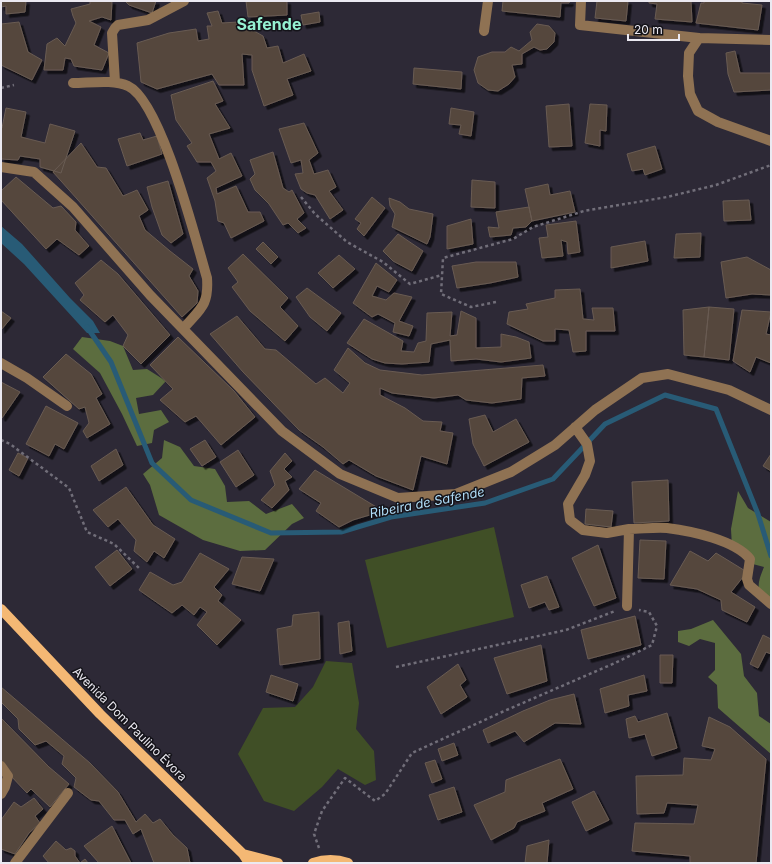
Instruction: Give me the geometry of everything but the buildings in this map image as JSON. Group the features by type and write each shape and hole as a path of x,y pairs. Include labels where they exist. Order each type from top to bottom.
{"main road":[{"name":"Avenida Dom Paulino Évora","path":"1,609 100,714 246,859"},
{"path":"246,859 278,863"},
{"path":"318,861 339,860 348,863"}],"street":[{"path":"114,82 112,33 118,24 148,20 184,1"},
{"path":"484,31 488,1"},
{"path":"581,1 580,25 700,38 771,40"},
{"path":"700,38 688,53 690,94 698,111 718,122 771,141"},
{"path":"74,83 114,82 128,85 138,92 151,112 176,170 207,278 208,292 205,303 183,329"},
{"path":"1,167 34,172 73,207 150,295 282,432 340,474 398,498 456,494 511,472 555,445 595,410 642,378 668,374 729,390 771,410"},
{"path":"1,364 27,378 67,406"},
{"path":"575,427 587,444 590,461 585,475 568,504 570,520 583,530 607,533 629,529 666,528 713,537 745,552 750,559 747,579 749,585 771,604"},
{"path":"628,606 629,529"},
{"path":"1,766 8,776 1,794"},
{"path":"15,863 68,793"}],"path":[{"path":"1,88 14,85"},
{"path":"496,302 471,307 440,294 443,258 513,239 533,227 584,211 681,194 716,185 771,165"},
{"path":"301,197 315,214 347,242 383,262 410,284 442,275"},
{"path":"1,440 23,453 69,488 87,532 114,544 140,569"},
{"path":"318,861 314,834 322,811 345,778 375,801 385,794 412,753 615,663 652,645 657,626 649,612 628,606 566,630 396,667"}],"green space":[{"path":"82,337 110,341 123,346 133,370 147,369 166,381 153,395 136,398 139,414 161,410 169,422 154,430 152,443 137,446 100,373 73,349"},
{"path":"164,440 180,447 194,466 215,469 225,486 227,502 249,501 266,514 292,504 304,518 292,524 265,550 240,551 203,540 159,515 150,485 143,474 162,458"},
{"path":"738,491 748,508 771,522 771,608 762,598 759,589 760,579 764,567 749,563 732,547 731,529"},
{"path":"494,527 514,617 387,648 365,560"},
{"path":"713,620 741,654 744,676 757,693 759,716 771,724 771,754 718,708 717,685 708,677 715,670 715,643 700,639 689,646 678,642 678,631 691,629"},
{"path":"326,661 352,663 359,703 356,729 374,751 376,780 365,785 338,769 322,787 294,811 264,801 238,754 263,708 295,707 313,687"}],"water":[{"path":"1,226 22,244 70,298 93,321 100,333 87,333 24,264 1,243"}],"waterway":[{"name":"Ribeira de Safende","path":"87,327 111,362 152,463 191,500 271,533 341,532 391,517 485,503 553,479 605,424 665,395 716,409 758,514 771,556"}],"district":[{"name":"Safende","path":"269,24"}]}
